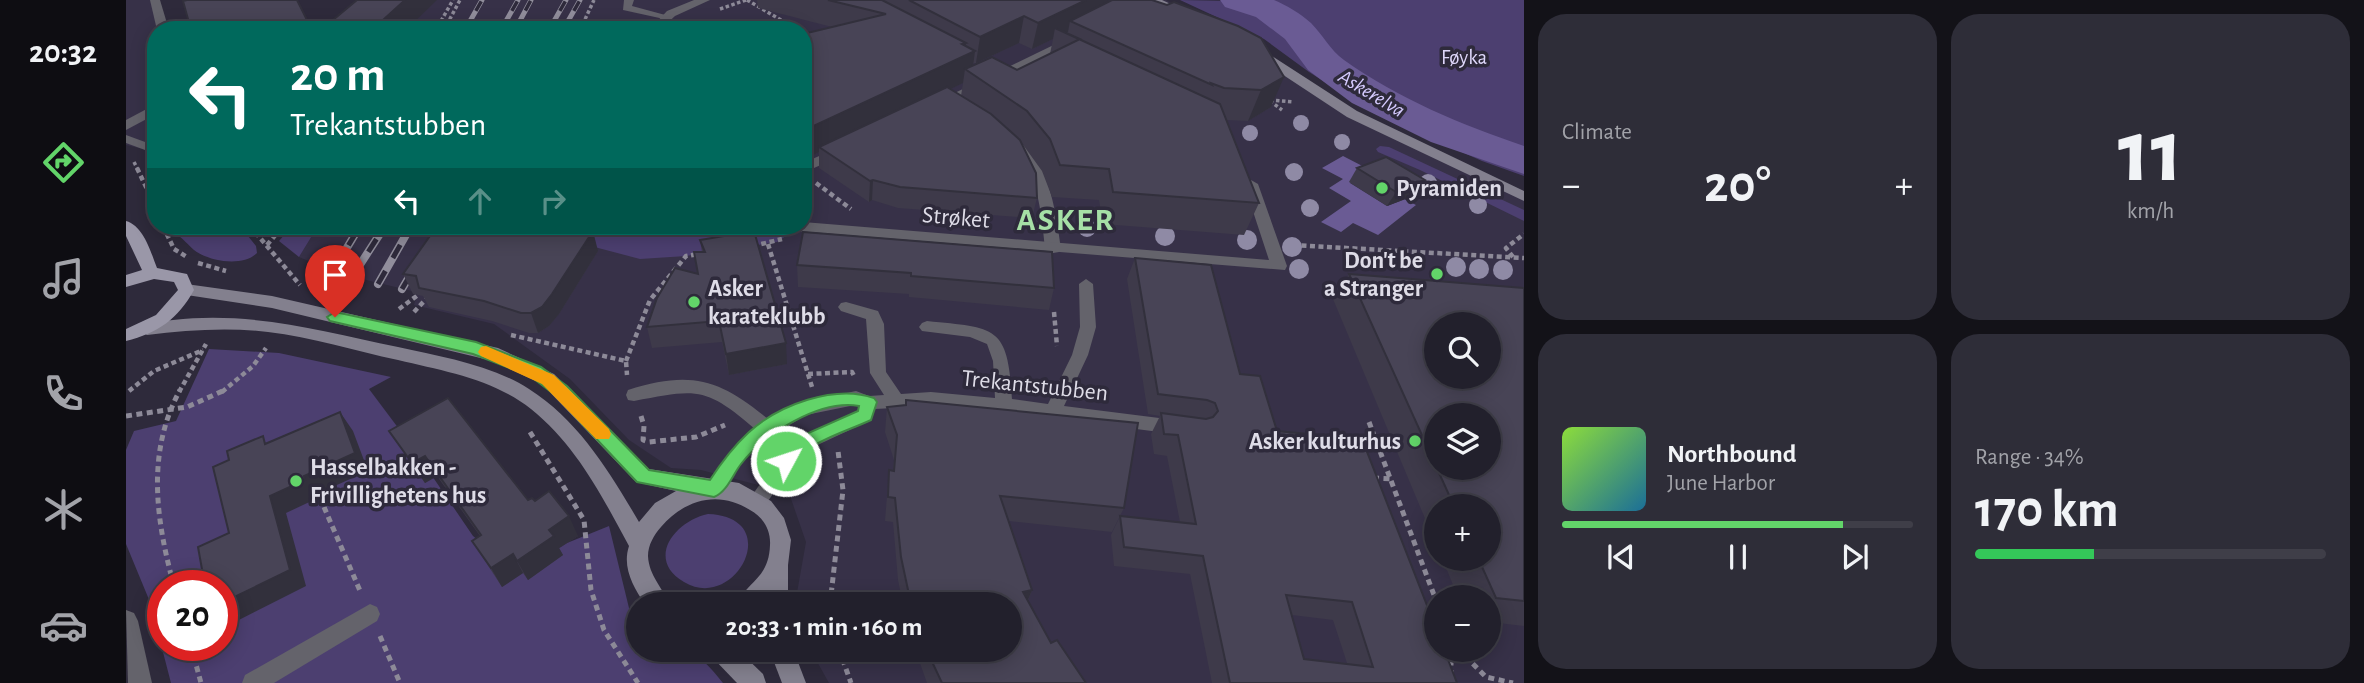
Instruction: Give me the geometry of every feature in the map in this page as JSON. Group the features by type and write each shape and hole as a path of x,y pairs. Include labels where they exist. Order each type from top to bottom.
{"main road":[{"path":"1158,1 1195,23 1150,11 1158,5 1158,1"},
{"path":"1251,48 1352,114 1524,197"},
{"path":"126,226 136,239 151,272"},
{"path":"126,281 151,272 171,273 181,278 186,290"},
{"path":"147,328 177,307 186,290"},
{"path":"186,290 272,302 498,355 548,379 643,476 736,491 757,501 769,512 778,527 781,540 778,592"},
{"path":"126,335 147,328 187,323 276,327 459,368 499,382 537,403 582,447 639,543"},
{"path":"645,592 636,569 639,543 649,522 675,500 696,491 714,489"},
{"path":"764,592 780,562"},
{"path":"733,662 754,683"},
{"path":"786,662 794,683"}],"street":[{"path":"155,0 160,21"},
{"path":"660,21 664,16 705,0"},
{"path":"930,108 1082,34"},
{"path":"1049,50 1065,58"},
{"path":"946,100 963,110"},
{"path":"126,126 147,113"},
{"path":"1006,136 1034,166 1043,191 1053,247"},
{"path":"812,165 849,147"},
{"path":"1248,177 1272,243"},
{"name":"Strøket","path":"812,227 1279,266 1272,243"},
{"path":"126,621 134,679"}],"lane":[{"path":"629,0 626,8 664,16"},
{"path":"188,21 217,12"},
{"path":"979,72 991,78"},
{"path":"126,139 147,147"},
{"path":"1055,410 1080,355 1088,327 1086,285"},
{"path":"846,307 873,315 876,324 878,373 896,400"},
{"path":"928,327 988,334 995,341 1002,354 1004,405"},
{"path":"634,395 685,385 709,387 716,389 767,429"},
{"name":"Trekantstubben","path":"714,489 735,458 767,429 802,409 856,398 868,402 931,399 1004,405 1195,430"},
{"path":"757,501 786,461 803,443 865,415 868,402"},
{"path":"253,683 370,614"}],"path":[{"path":"441,21 453,0"},
{"path":"448,21 460,0"},
{"path":"584,21 594,0"},
{"path":"747,0 783,21"},
{"path":"1282,110 1269,100 1302,102"},
{"path":"131,157 147,190"},
{"path":"1514,258 1506,248 1524,233"},
{"path":"167,235 174,249 201,265 239,274"},
{"path":"258,235 305,291 292,288"},
{"path":"267,245 275,235"},
{"path":"740,248 777,242 786,235"},
{"path":"1272,243 1524,258"},
{"path":"768,244 811,384"},
{"path":"626,361 650,300 686,256 699,254"},
{"path":"414,313 431,294"},
{"path":"398,310 418,295"},
{"path":"169,570 162,547 156,476 170,412 206,344 218,344"},
{"path":"255,346 280,349"},
{"path":"126,416 170,412 201,403 228,389 252,370 267,346"},
{"path":"130,391 143,377 166,363 203,350"},
{"path":"1369,422 1430,585"},
{"path":"529,430 584,520 594,600 604,630 638,683"},
{"path":"831,592 843,489 835,444"},
{"path":"1367,478 1392,479"},
{"path":"195,661 201,683"},
{"path":"844,662 851,683"},
{"path":"1451,662 1451,683"},
{"path":"1471,662 1486,677 1513,683"}],"shaded area":[{"path":"126,0 151,0 156,21 147,21 147,150 126,145"},
{"path":"364,0 1166,0 1351,109 1524,192 1524,683 829,683 817,662 1022,662 1022,592 797,592 806,542 789,493 701,470 671,468 629,440 570,379 494,324 414,305 417,294 412,291 337,273 299,257 312,235 812,235 812,21 345,21"},
{"path":"1343,156 1374,172 1350,183 1387,206 1404,199 1416,205 1378,235 1353,223 1341,232 1321,222 1351,201 1329,188 1343,179 1322,168"}],"green space":[{"name":"Føyka","path":"1180,0 1233,1 1255,10 1234,0 1524,0 1524,176 1482,161 1372,112 1309,72 1264,39"},
{"path":"1380,146 1389,147 1524,210 1524,221 1378,152 1376,149"},
{"path":"177,235 247,235 256,246 257,253 244,260 217,260 194,250"},
{"path":"284,235 312,235 299,257 279,241"},
{"path":"549,235 787,235 777,242 686,256 640,259"},
{"path":"209,349 279,353 391,377 369,389 473,536 492,551 510,580 567,543 609,526 626,596 626,662 704,662 723,683 171,683 165,661 238,661 238,570 147,570 147,595 126,544 126,450 134,431 176,421"},
{"path":"708,514 731,519 744,530 748,545 744,561 735,575 720,585 703,588 684,582 672,573 666,552 669,542 685,524"}],"building":[{"path":"297,0 308,21 189,21 183,1"},
{"path":"357,0 405,0 382,21 332,21"},
{"path":"828,0 882,0 966,43 962,44 975,51 812,127 812,32 886,14"},
{"path":"909,0 1086,0 1038,23 1024,16 980,37"},
{"path":"1112,0 1152,0 1167,5 1174,2 1238,26 1261,38 1284,77 1261,90 1224,88 1211,83 1212,85 1070,21"},
{"path":"1079,39 1220,104 1259,203 1113,192 1109,169 1060,165 1050,139 1027,111 965,69 992,57 1017,70"},
{"path":"947,87 991,114 1020,140 1036,173 1037,198 900,187 870,181 819,147"},
{"path":"1386,157 1425,180 1396,192 1357,168"},
{"path":"812,233 1052,252 1054,288 911,276 911,273 797,265 802,235 812,235"},
{"path":"431,235 590,235 552,294 542,307 531,313 521,313 484,301 419,288 416,276 403,274"},
{"path":"730,235 755,235 786,343 726,354 719,321 647,327 657,298 675,268 698,274 694,252 705,252 700,240"},
{"path":"1135,258 1211,265 1240,374 1260,376 1277,431 1362,439 1424,598 1424,662 1449,662 1457,683 1230,683 1203,556 1124,547 1120,516 1196,524 1178,435 1164,434 1161,413 1206,419 1213,417 1218,411 1215,403 1158,394","holes":["1286,595 1352,602 1373,667 1304,659"]},
{"path":"1349,274 1524,288 1524,601 1501,599 1501,585 1490,585 1484,571 1501,571 1501,494 1449,494 1442,480 1501,480 1501,403 1424,403 1424,440"},
{"path":"448,398 528,500 532,498 535,501 549,491 569,516 549,530 554,536 517,561 513,554 491,568 472,541 481,535 425,456 412,463 389,431"},
{"path":"906,400 1138,423 1124,508 1000,496 1032,590 1023,592 1051,643 1057,640 1086,683 942,683 932,662 1022,662 1022,592 908,592 901,557 895,498 888,497 889,470 894,471 897,435 887,407 906,405"},
{"path":"340,412 355,453 304,476 305,480 270,496 290,570 238,595 238,570 202,570 198,547 229,533 213,467 229,460 227,451 263,436 265,444"}],"waterway":[{"name":"Askerelva","path":"1237,0 1268,10 1298,31 1322,62 1366,94 1446,133 1524,161"}],"railway":[{"path":"470,21 482,0"},
{"path":"506,21 518,0"},
{"path":"520,21 531,0"},
{"path":"554,21 566,0"},
{"path":"568,21 580,0"},
{"path":"333,271 355,235"},
{"path":"352,277 379,235"},
{"path":"378,284 406,235"},
{"path":"402,289 416,265"}],"slow traffic":[{"path":"486,352 519,364 548,379 603,434"}],"place":[{"name":"Pyramiden","path":"1382,188"},
{"name":"Don't be a Stranger","path":"1437,274"},
{"name":"Asker karateklubb","path":"694,302"},
{"name":"Asker kulturhus","path":"1415,441"},
{"name":"Hasselbakken - Frivillighetens hus","path":"296,481"}],"district":[{"name":"ASKER","path":"1066,219"}],"route":[{"path":"335,317 476,348 536,372 561,390 643,476 669,482 714,489 735,458 757,436 789,416 820,404 856,398 868,402 865,415 803,443 786,461"}]}
